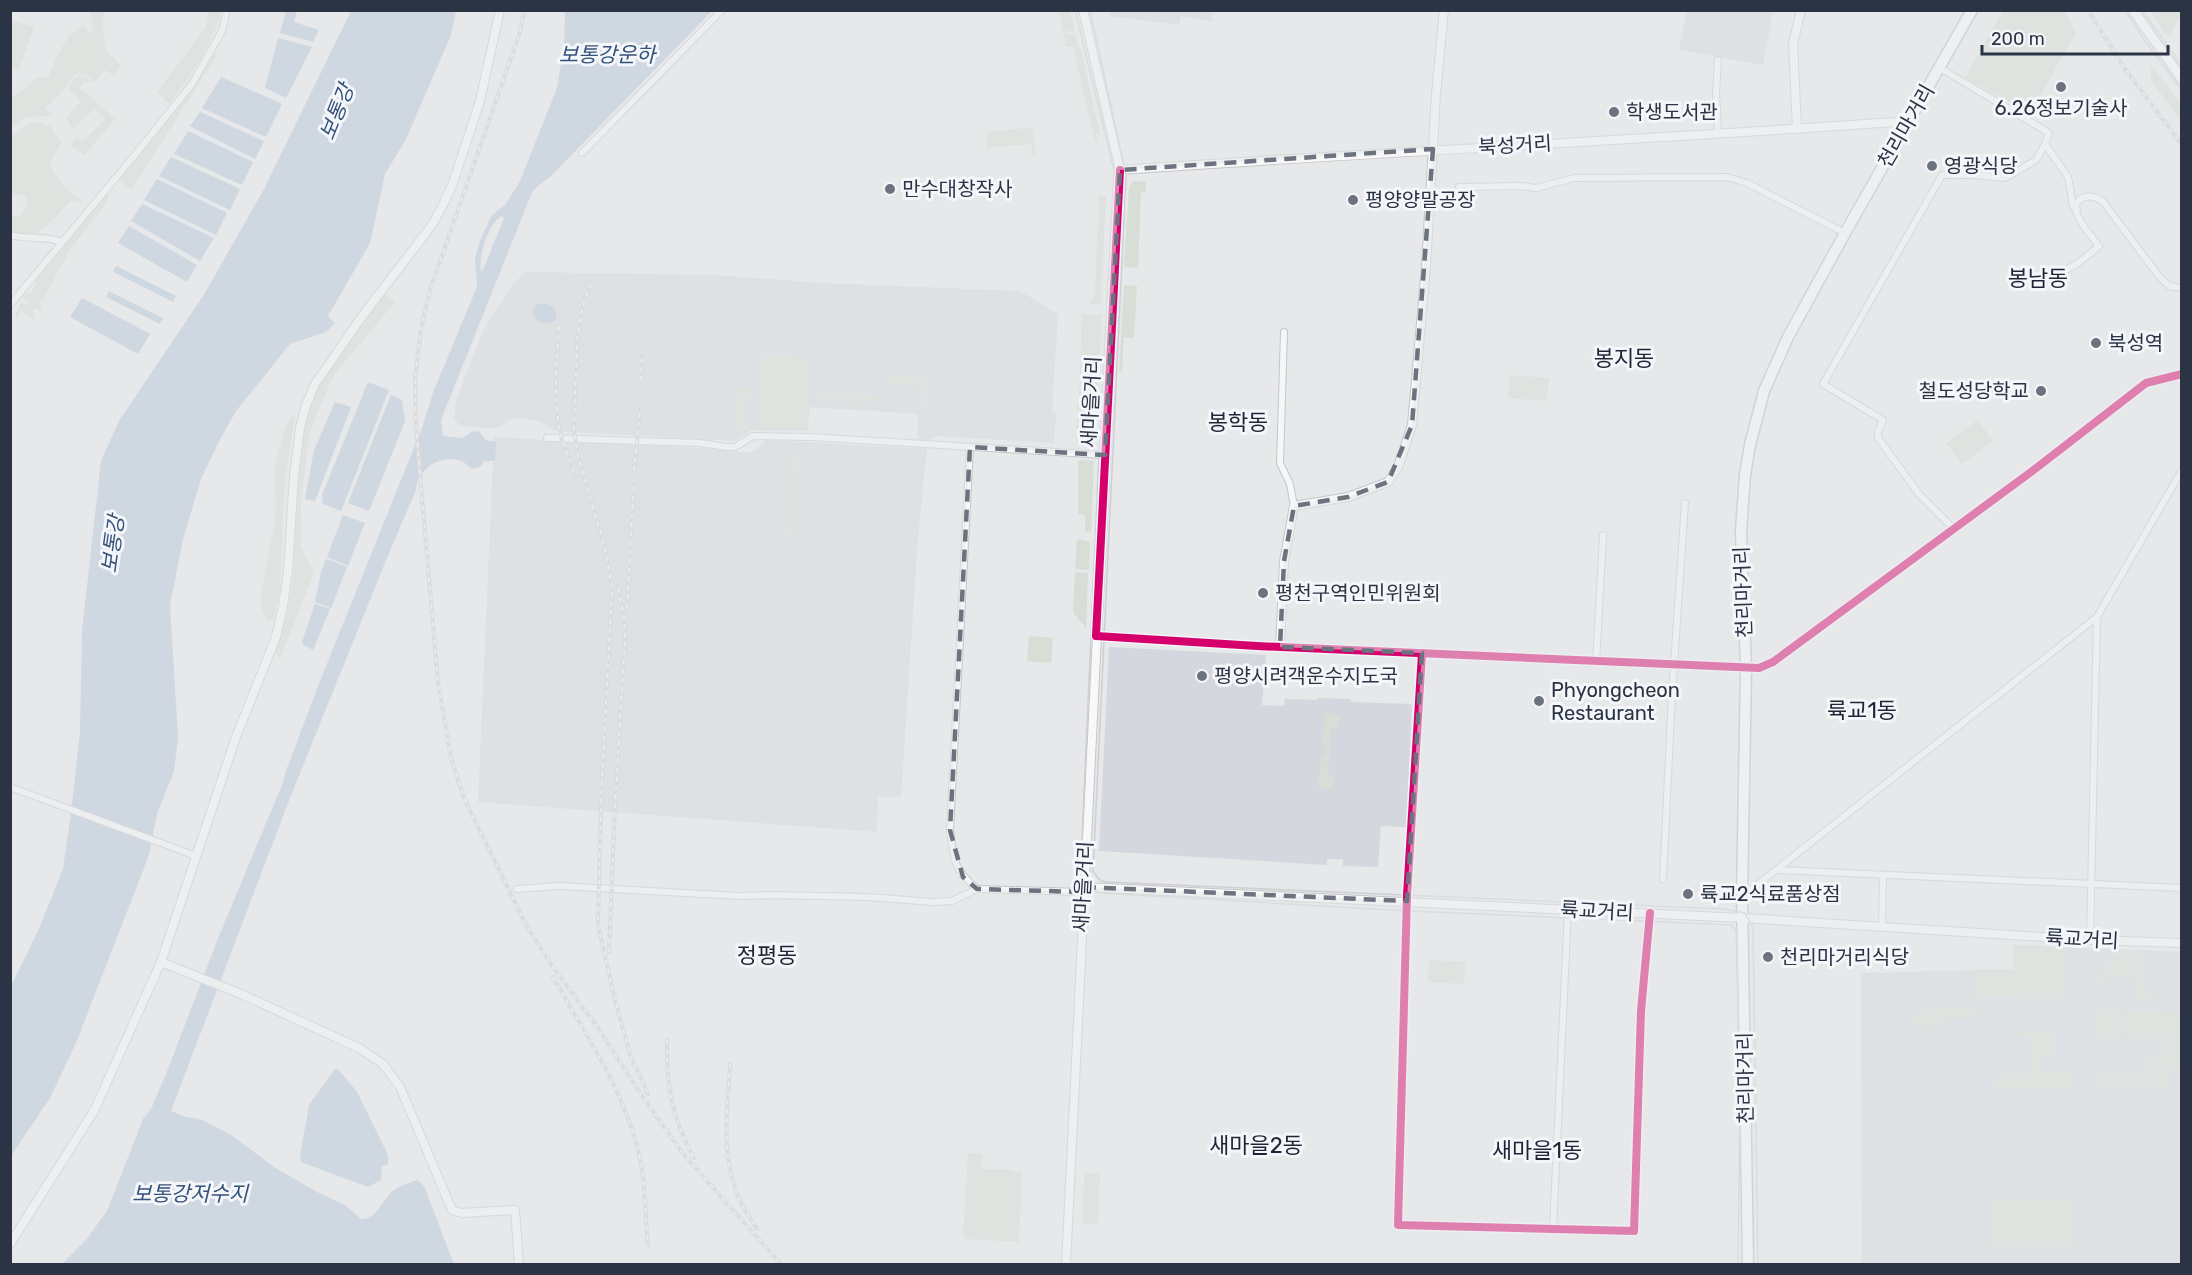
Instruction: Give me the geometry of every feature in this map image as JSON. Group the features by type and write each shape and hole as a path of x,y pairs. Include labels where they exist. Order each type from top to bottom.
{"highway":[{"name":"천리마거리","path":"1748,1264 1742,897 1746,669 1741,530 1745,475 1750,446 1764,391 1776,364 1845,232 1972,10"}],"main road":[{"path":"10,1244 94,1111 161,962 236,736 276,637 284,606 294,475 300,428 306,405 320,377 360,319 432,225 443,205 453,183 480,101 500,10"},
{"name":"새마을거리","path":"1066,1264 1120,170 1083,10"},
{"path":"2133,10 2181,79"},
{"name":"북성거리","path":"1120,170 1910,121"},
{"name":"륙교거리","path":"1083,890 1407,901 1743,918"}],"street":[{"path":"10,305 192,84 222,31 227,10"},
{"path":"582,153 722,10"},
{"path":"1294,506 1348,497 1388,482 1398,467 1412,425 1444,10"},
{"path":"1797,129 1793,44 1801,10"},
{"path":"1718,60 1716,94 1718,133"},
{"path":"1940,68 2049,134 2036,159 2005,178 1942,175 1823,384 1883,420 1878,438 1919,494 1954,529"},
{"path":"2044,144 2067,177 2073,206 2077,210"},
{"path":"1459,187 1521,186 1536,188 1574,178 1727,177 1747,183 1845,232"},
{"path":"2070,193 2099,197 2158,275 2169,286 2181,288"},
{"path":"2043,282 2077,264 2099,246 2077,214 2077,204 2086,197"},
{"path":"10,235 31,239 55,238 62,243"},
{"path":"1280,646 1284,561 1294,506 1290,484 1280,463 1284,332"},
{"path":"1096,636 1596,662 1759,668 1773,662 1954,529 2145,383 2181,374"},
{"path":"547,438 700,443 735,447 753,436 811,437 1105,455"},
{"path":"970,447 950,830 956,865 963,877 977,889"},
{"path":"1742,897 2097,617 2181,470"},
{"path":"1663,879 1685,503"},
{"path":"1596,662 1603,535"},
{"path":"2090,940 2097,617"},
{"path":"1422,653 1407,901 1398,1225 1634,1231 1641,1011 1650,913"},
{"path":"10,787 196,856"},
{"path":"1777,870 2181,888"},
{"path":"1882,928 1883,875"},
{"path":"518,889 559,886 739,896 857,896 933,902 952,900 977,889 1083,890"},
{"path":"1553,1229 1568,910"},
{"name":"륙교거리","path":"1743,918 2090,940 2181,943"},
{"path":"161,962 241,994 359,1048 383,1064 400,1087 452,1210 462,1213 515,1210 519,1264"}],"highlighted area":[{"path":"1433,149 1412,425 1388,482 1348,497 1294,506 1284,561 1280,647 1422,653 1407,901 1083,887 1083,892 977,889 963,877 950,830 970,447 1105,455 1120,170"}],"shaded area":[{"path":"89,11 105,11 102,24 106,50 121,66 113,75 105,70 93,83 90,76 75,75 45,108 52,116 25,117 11,129 11,97 37,78 48,77 66,41 77,30 84,26 91,34 93,25"},
{"path":"209,11 222,11 212,36 193,71 169,104 157,92 206,27"},
{"path":"1059,11 1070,11 1075,31 1067,31 1066,34 1075,33 1078,47 1080,47 1100,134 1096,135 1098,142 1095,142 1073,47 1066,47"},
{"path":"1109,11 1213,11 1212,22 1181,16 1179,25 1110,16"},
{"path":"1687,11 1773,11 1763,65 1679,50"},
{"path":"2003,11 2065,11 2076,33 2032,114 1965,78"},
{"path":"2151,11 2181,11 2181,16 2170,34 2164,33"},
{"path":"10,20 34,27 19,69 16,71 11,68"},
{"path":"214,53 217,55 214,60 131,190 119,179 176,108"},
{"path":"2150,63 2181,104 2181,121 2151,80"},
{"path":"79,75 91,80 90,83 84,82 79,87 115,119 85,155 71,146 75,138 83,141 106,119 94,109 73,129 66,118 81,101 68,89"},
{"path":"39,122 50,126 61,143 50,162 54,174 84,203 71,201 37,232 21,235 11,232 10,216 21,215 28,205 25,195 11,193 11,136 31,123"},
{"path":"1033,129 1035,156 1033,156 1032,144 987,148 987,133 990,131"},
{"path":"1134,181 1146,182 1146,192 1141,192 1138,268 1124,267 1129,187"},
{"path":"109,191 106,203 71,248 42,301 38,304 42,306 42,315 38,308 33,310 35,321 21,310 17,319 15,317 21,302 27,305 29,301 22,298 27,293 31,294 38,278"},
{"path":"1099,196 1106,196 1101,304 1089,303 1095,295"},
{"path":"526,272 714,275 821,283 1020,291 1058,314 1052,412 1056,413 1054,443 937,436 930,440 918,439 918,414 810,407 807,431 751,430 736,441 555,431 540,421 513,418 503,425 490,429 460,425 454,419 456,400 484,329 513,284"},
{"path":"1124,285 1137,286 1134,338 1124,337 1122,372 1119,372"},
{"path":"385,294 395,302 333,376 310,431 301,505 301,546 314,573 279,658 275,652 293,582 297,470 309,407 337,355"},
{"path":"1082,314 1102,315 1097,396 1079,395"},
{"path":"889,327 893,327 891,374 927,376 925,415 920,415 921,387 886,385"},
{"path":"761,354 808,356 806,429 758,428"},
{"path":"1510,375 1549,378 1547,401 1508,398"},
{"path":"736,387 749,389 751,392 751,399 747,400 746,425 749,426 746,430 734,431"},
{"path":"816,392 879,395 878,406 871,406 871,400 860,400 860,405 851,405 851,399 841,399 841,404 831,404 831,398 821,398 820,403 816,403"},
{"path":"1078,399 1097,400 1095,442 1093,444 1076,443"},
{"path":"294,415 285,481 280,586 274,618 269,621 263,613 260,601 276,506 274,468 289,419"},
{"path":"1978,420 1993,441 1962,464 1946,443"},
{"path":"494,437 717,449 748,453 759,448 766,440 927,449 918,538 901,797 878,797 877,832 478,802"},
{"path":"790,452 797,452 795,541 787,540"},
{"path":"1078,460 1094,461 1091,532 1085,531 1085,515 1078,514"},
{"path":"1077,539 1090,542 1089,570 1075,569"},
{"path":"1075,572 1088,573 1086,628 1073,612"},
{"path":"1029,636 1053,638 1051,663 1027,661"},
{"path":"1109,647 1266,655 1262,705 1284,706 1285,699 1318,700 1318,698 1350,699 1351,702 1412,704 1406,827 1381,826 1378,867 1343,866 1343,859 1327,859 1327,865 1099,851"},
{"path":"1325,714 1340,715 1338,729 1331,728 1328,774 1334,775 1332,789 1318,788 1321,756 1325,756 1326,747 1322,746"},
{"path":"2013,945 2065,949 2068,953 2067,996 2062,999 1973,997 1974,972 2013,974"},
{"path":"2019,945 2181,952 2181,1264 1862,1264 1861,973 2019,969"},
{"path":"2120,951 2143,952 2144,993 2158,994 2158,1000 2137,1000 2137,979 2107,978 2107,990 2102,989 2099,980 2100,968 2107,967 2109,954"},
{"path":"1429,960 1465,962 1464,984 1428,982"},
{"path":"1980,1006 1980,1018 1942,1019 1941,1025 1927,1026 1922,1030 1918,1030 1909,1020 1909,1014 1919,1012 1923,1007"},
{"path":"2095,1010 2121,1010 2121,1038 2095,1038"},
{"path":"2124,1010 2181,1014 2181,1071 2170,1072 2170,1087 2097,1088 2096,1074 2146,1074 2147,1054 2155,1054 2162,1050 2162,1039 2124,1038"},
{"path":"2010,1030 2053,1031 2053,1056 2043,1056 2043,1072 2074,1072 2074,1088 1995,1088 1995,1074 2029,1074 2029,1036 2010,1036"},
{"path":"968,1153 982,1154 982,1169 1014,1170 1014,1172 1022,1173 1019,1242 963,1237"},
{"path":"1096,1173 1100,1176 1098,1222 1095,1224 1085,1224 1083,1221 1084,1175"},
{"path":"2074,1199 2074,1246 1993,1246 1993,1200"}],"water":[{"path":"286,11 297,11 294,22 319,30 313,42 280,33"},
{"name":"보통강","path":"351,11 456,11 451,35 406,139 385,174 370,243 328,316 335,323 326,332 290,344 236,411 201,479 183,539 170,605 178,737 174,771 157,814 149,855 76,1043 50,1098 11,1156 10,988 39,929 63,869 80,732 82,631 101,461 119,421 205,293 263,191"},
{"path":"565,11 712,11 552,175 533,190 441,420 443,436 463,438 471,432 478,431 485,440 496,442 495,461 484,461 480,467 475,468 461,461 445,459 431,465 421,475 288,803 171,1111 200,1119 231,1135 274,1167 315,1191 345,1205 361,1219 372,1216 394,1190 417,1180 424,1186 454,1264 62,1264 86,1240 107,1211 143,1119 152,1107 168,1069 422,428 434,390 477,287 475,258 480,241 492,215 505,205 520,181 557,88 564,46","holes":["502,216 504,218 483,270 481,271 481,257 489,232 497,219"]},
{"path":"278,38 312,47 286,98 265,88"},
{"path":"221,77 282,104 266,137 202,108"},
{"path":"200,112 264,141 255,159 190,126"},
{"path":"188,131 253,162 242,185 174,154"},
{"path":"171,157 240,189 230,210 159,176"},
{"path":"157,179 227,213 216,235 144,200"},
{"path":"142,204 214,238 200,261 131,221"},
{"path":"129,226 197,265 187,282 118,243"},
{"path":"116,266 176,296 173,302 113,272"},
{"path":"109,291 163,318 160,324 106,297"},
{"path":"82,298 150,334 138,354 70,317"},
{"path":"537,304 554,307 557,314 555,321 543,323 535,319 534,307"},
{"path":"368,382 389,390 341,511 323,504 322,495"},
{"path":"391,395 402,400 405,421 369,511 348,503"},
{"path":"335,402 351,407 315,501 305,499 314,450"},
{"path":"343,515 365,523 348,566 327,557"},
{"path":"326,559 347,567 331,608 315,602"},
{"path":"315,604 330,609 313,650 303,645 302,642"},
{"path":"335,1069 338,1069 357,1092 388,1155 388,1164 382,1166 381,1180 368,1187 301,1162 300,1156 309,1105"}],"tram line":[{"path":"1075,10 1114,171 1081,862 1086,880 1100,893 1408,911 1732,925 1736,931 1740,1064 1738,1264"},
{"path":"1090,10 1126,175 1093,872 1101,881 1106,882 1724,909 1745,913 1753,928 1758,1264"},
{"path":"2125,10 2182,90"},
{"path":"2142,10 2182,66"}],"railway":[{"path":"525,10 519,35 430,290 421,329 415,379 416,427 438,683 451,758 464,798 525,923 552,966 596,1025 684,1155 781,1264"},
{"path":"2088,10 2125,69 2182,145"},
{"path":"591,284 583,305 577,340 574,431 578,456 605,548 612,587 601,801 598,925 630,1054 648,1094"},
{"path":"559,326 556,384 558,419 562,441 576,476"},
{"path":"641,381 642,355"},
{"path":"634,471 640,410"},
{"path":"627,608 634,479"},
{"path":"609,952 625,639 624,617 618,587"},
{"path":"553,977 600,1059 630,1123 642,1171 648,1247"},
{"path":"667,1040 669,1087 672,1101 680,1129 694,1158"},
{"path":"730,1064 727,1136 730,1171 742,1205 757,1229"}],"cycle path":[{"path":"1120,170 1096,636 1257,646 1759,668 1773,662 2031,472 2146,383 2182,374"},
{"path":"1422,653 1407,895 1398,1225 1634,1231 1641,1011 1650,913"}],"place":[{"name":"6.26정보기술사","path":"2061,87"},
{"name":"학생도서관","path":"1614,112"},
{"name":"영광식당","path":"1932,166"},
{"name":"만수대창작사","path":"890,189"},
{"name":"평양양말공장","path":"1353,200"},
{"name":"북성역","path":"2096,343"},
{"name":"철도성당학교","path":"2041,391"},
{"name":"평천구역인민위원회","path":"1263,593"},
{"name":"평양시려객운수지도국","path":"1202,676"},
{"name":"Phyongcheon Restaurant","path":"1539,701"},
{"name":"륙교2식료품상점","path":"1688,894"},
{"name":"천리마거리식당","path":"1768,957"}],"district":[{"name":"봉남동","path":"2038,278"},
{"name":"봉지동","path":"1624,358"},
{"name":"봉학동","path":"1238,422"},
{"name":"륙교1동","path":"1862,710"},
{"name":"정평동","path":"767,955"},
{"name":"새마을2동","path":"1256,1145"},
{"name":"새마을1동","path":"1537,1150"}],"water label":[{"name":"보통강운하","path":"607,55"},
{"name":"보통강저수지","path":"190,1194"}]}
